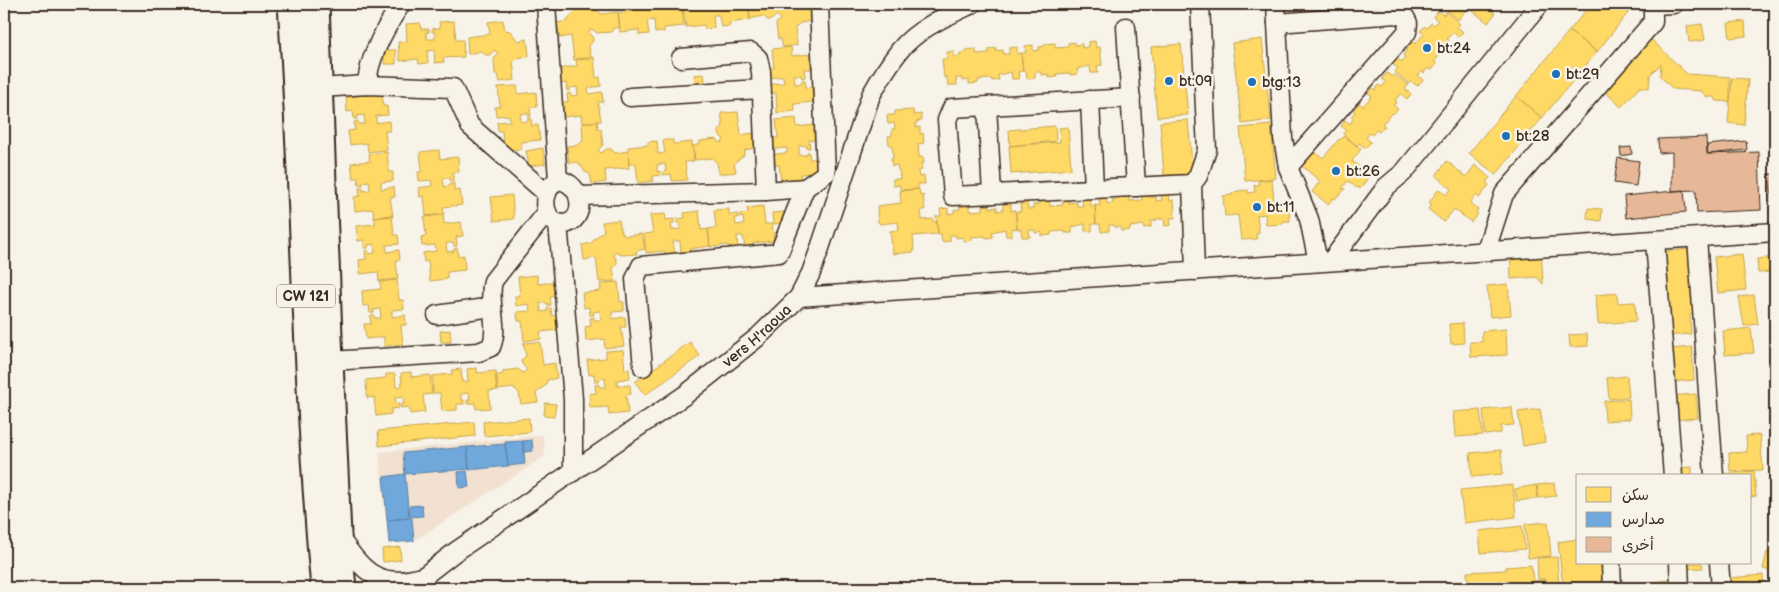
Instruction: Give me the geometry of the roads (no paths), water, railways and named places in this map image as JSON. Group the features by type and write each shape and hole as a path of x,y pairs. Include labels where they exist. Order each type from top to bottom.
{"highway":[{"name":"CW 121","path":"291,4 310,405 324,588"},
{"path":"316,4 338,535 343,588"}],"street":[{"path":"367,85 368,71 391,20 401,4"},
{"path":"546,4 552,187 544,202 552,218 573,399 573,472"},
{"path":"579,196 766,191 805,188 826,173 819,4"},
{"name":"vers H'raoua","path":"419,582 455,552 685,396 758,338 799,297 811,273 820,248 871,95 884,72 901,48 924,29 972,4"},
{"path":"1195,271 1192,184 1198,176 1206,150 1200,4"},
{"path":"1276,4 1283,138 1288,167 1324,261"},
{"path":"1324,261 1386,188 1404,172 1540,4"},
{"path":"1486,250 1504,194 1653,22 1653,4 1674,4"},
{"path":"1277,23 1396,14 1405,17 1408,23 1407,32 1288,167"},
{"path":"1126,27 1136,187"},
{"path":"681,58 751,52 758,58 766,191"},
{"path":"320,88 367,85 453,88 470,126 552,187"},
{"path":"630,97 761,89"},
{"path":"1131,98 952,108 947,120 953,196 1192,184"},
{"path":"1090,100 1094,189"},
{"path":"987,106 992,194"},
{"path":"552,187 566,181 574,187 579,196 578,211 575,218 564,224 552,218"},
{"path":"642,367 635,279 641,266 779,253 805,188"},
{"path":"330,361 486,350 491,347 493,342 490,291 492,281 552,218"},
{"path":"799,297 1775,232"},
{"path":"1698,238 1714,474"},
{"path":"1655,241 1673,474"},
{"path":"437,315 492,307"},
{"path":"338,535 356,562 376,576 397,581 411,580 419,582"},
{"path":"1610,564 1612,588"},
{"path":"1679,564 1680,588"},
{"path":"1720,564 1721,588"}],"place":[{"name":"bt:24","path":"1427,48"},
{"name":"bt:29","path":"1556,74"},
{"name":"bt:09","path":"1169,81"},
{"name":"btg:13","path":"1252,82"},
{"name":"bt:28","path":"1506,136"},
{"name":"bt:26","path":"1336,171"},
{"name":"bt:11","path":"1257,207"}]}
